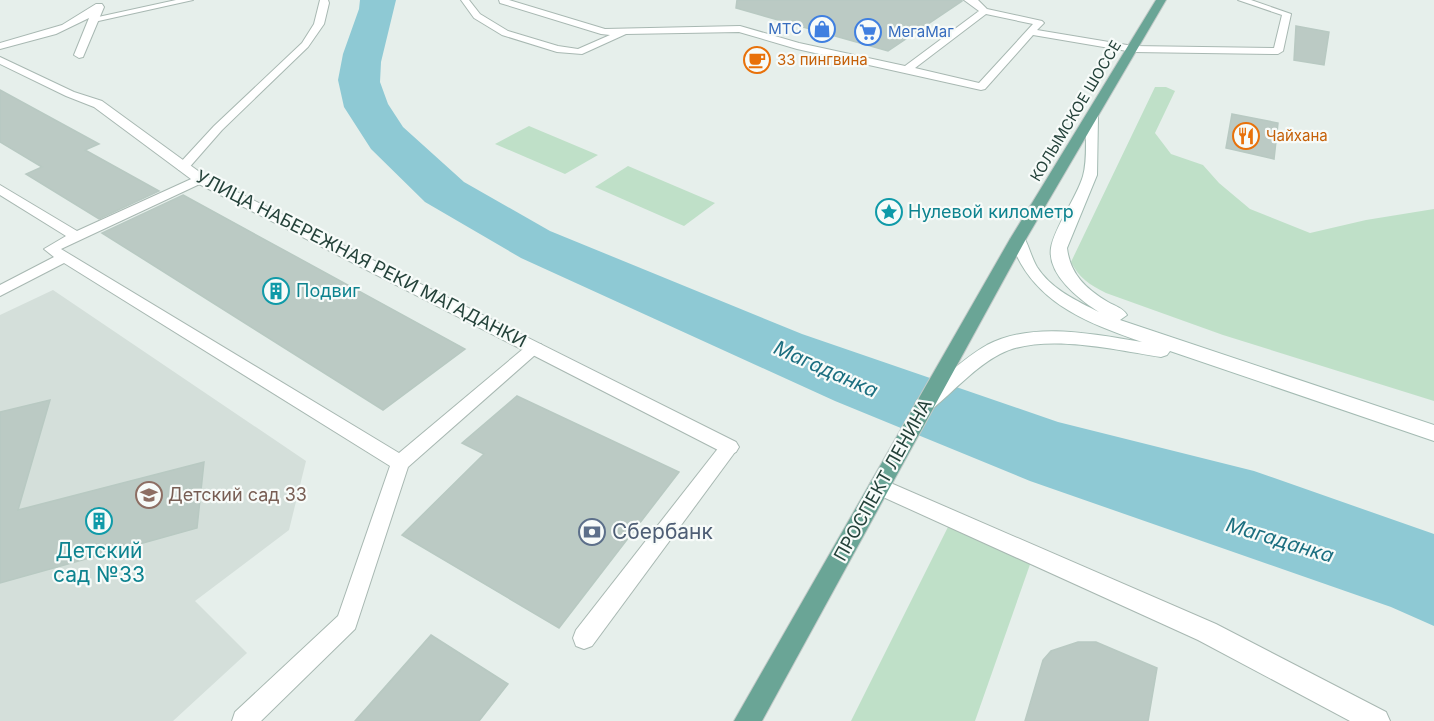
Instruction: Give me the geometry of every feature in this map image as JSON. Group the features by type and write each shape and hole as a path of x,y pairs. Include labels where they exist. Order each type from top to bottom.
{"main road":[{"name":"КОЛЫМСКОЕ ШОССЕ","path":"1018,239 1161,0"},
{"name":"ПРОСПЕКТ ЛЕНИНА","path":"747,721 1018,239"}],"street":[{"path":"79,55 101,3"},
{"path":"0,46 65,26 87,16 101,3"},
{"name":"УЛИЦА НАБЕРЕЖНАЯ РЕКИ МАГАДАНКИ","path":"0,60 70,94 98,104 200,179 729,447"},
{"path":"1092,116 1090,176 1059,248 1061,264 1078,287 1109,310 1230,363"},
{"path":"1018,239 1032,272 1046,286 1063,299 1137,334 1230,363 1434,433"},
{"path":"925,405 994,349 1016,341 1103,342 1230,363"},
{"path":"884,477 1051,564 1207,632 1377,721"}],"lane":[{"path":"94,19 189,0"},
{"path":"183,166 218,128 305,45 319,24 324,0"},
{"path":"465,0 477,16 505,33 557,49 579,52 625,32"},
{"path":"505,0 503,1 604,32 740,29 797,46 981,87 1040,23 984,11 975,2 968,0"},
{"path":"1031,32 1133,49 1278,51 1287,14 1242,0"},
{"path":"907,69 984,11"},
{"path":"200,179 51,249 400,463"},
{"path":"0,189 76,236"},
{"path":"0,291 65,257"},
{"path":"244,721 347,622 400,463 535,348"},
{"path":"584,638 729,447"}],"shaded area":[{"name":"Детский сад 33","path":"53,290 306,461 289,530 195,601 247,653 173,721 0,721 0,315"}],"green space":[{"path":"1155,87 1166,87 1175,91 1155,133 1171,154 1203,165 1219,183 1250,209 1310,233 1366,220 1434,209 1434,401 1223,335 1106,293 1081,277 1071,262"},
{"path":"529,126 598,155 565,174 495,144"},
{"path":"628,166 715,203 684,226 595,187"},
{"path":"952,519 1033,556 975,721 851,721"}],"water":[{"name":"Магаданка","path":"360,0 396,0 381,62 380,82 388,104 403,127 464,182 550,231 802,334 1058,422 1254,471 1434,534 1434,626 1391,607 1030,481 835,401 521,258 425,202 371,149 344,107 338,80 343,54"}],"building":[{"name":"МегаМаг","path":"737,0 962,1 888,51 736,8"},
{"path":"1296,26 1329,32 1324,65 1294,60"},
{"path":"0,90 99,144 85,150 159,191 99,219 26,174 42,167 0,142"},
{"path":"1232,114 1278,123 1274,159 1226,148"},
{"name":"Подвиг","path":"183,195 465,349 383,410 102,233"},
{"path":"517,396 679,472 559,628 402,535 484,454 462,443"},
{"name":"Детский сад №33","path":"50,400 18,510 204,462 197,528 0,583 0,412"},
{"path":"431,635 508,684 479,721 355,721"},
{"path":"1078,642 1096,642 1157,668 1148,721 1025,721 1043,660 1051,651"}],"place":[{"name":"МТС","path":"822,29"},
{"name":"МегаМаг","path":"868,32"},
{"name":"33 пингвина","path":"757,60"},
{"name":"Чайхана","path":"1246,136"},
{"name":"Нулевой километр","path":"889,212"},
{"name":"Подвиг","path":"276,291"},
{"name":"Детский сад 33","path":"149,495"},
{"name":"Детский сад №33","path":"99,521"},
{"name":"Сбербанк","path":"592,532"}]}
